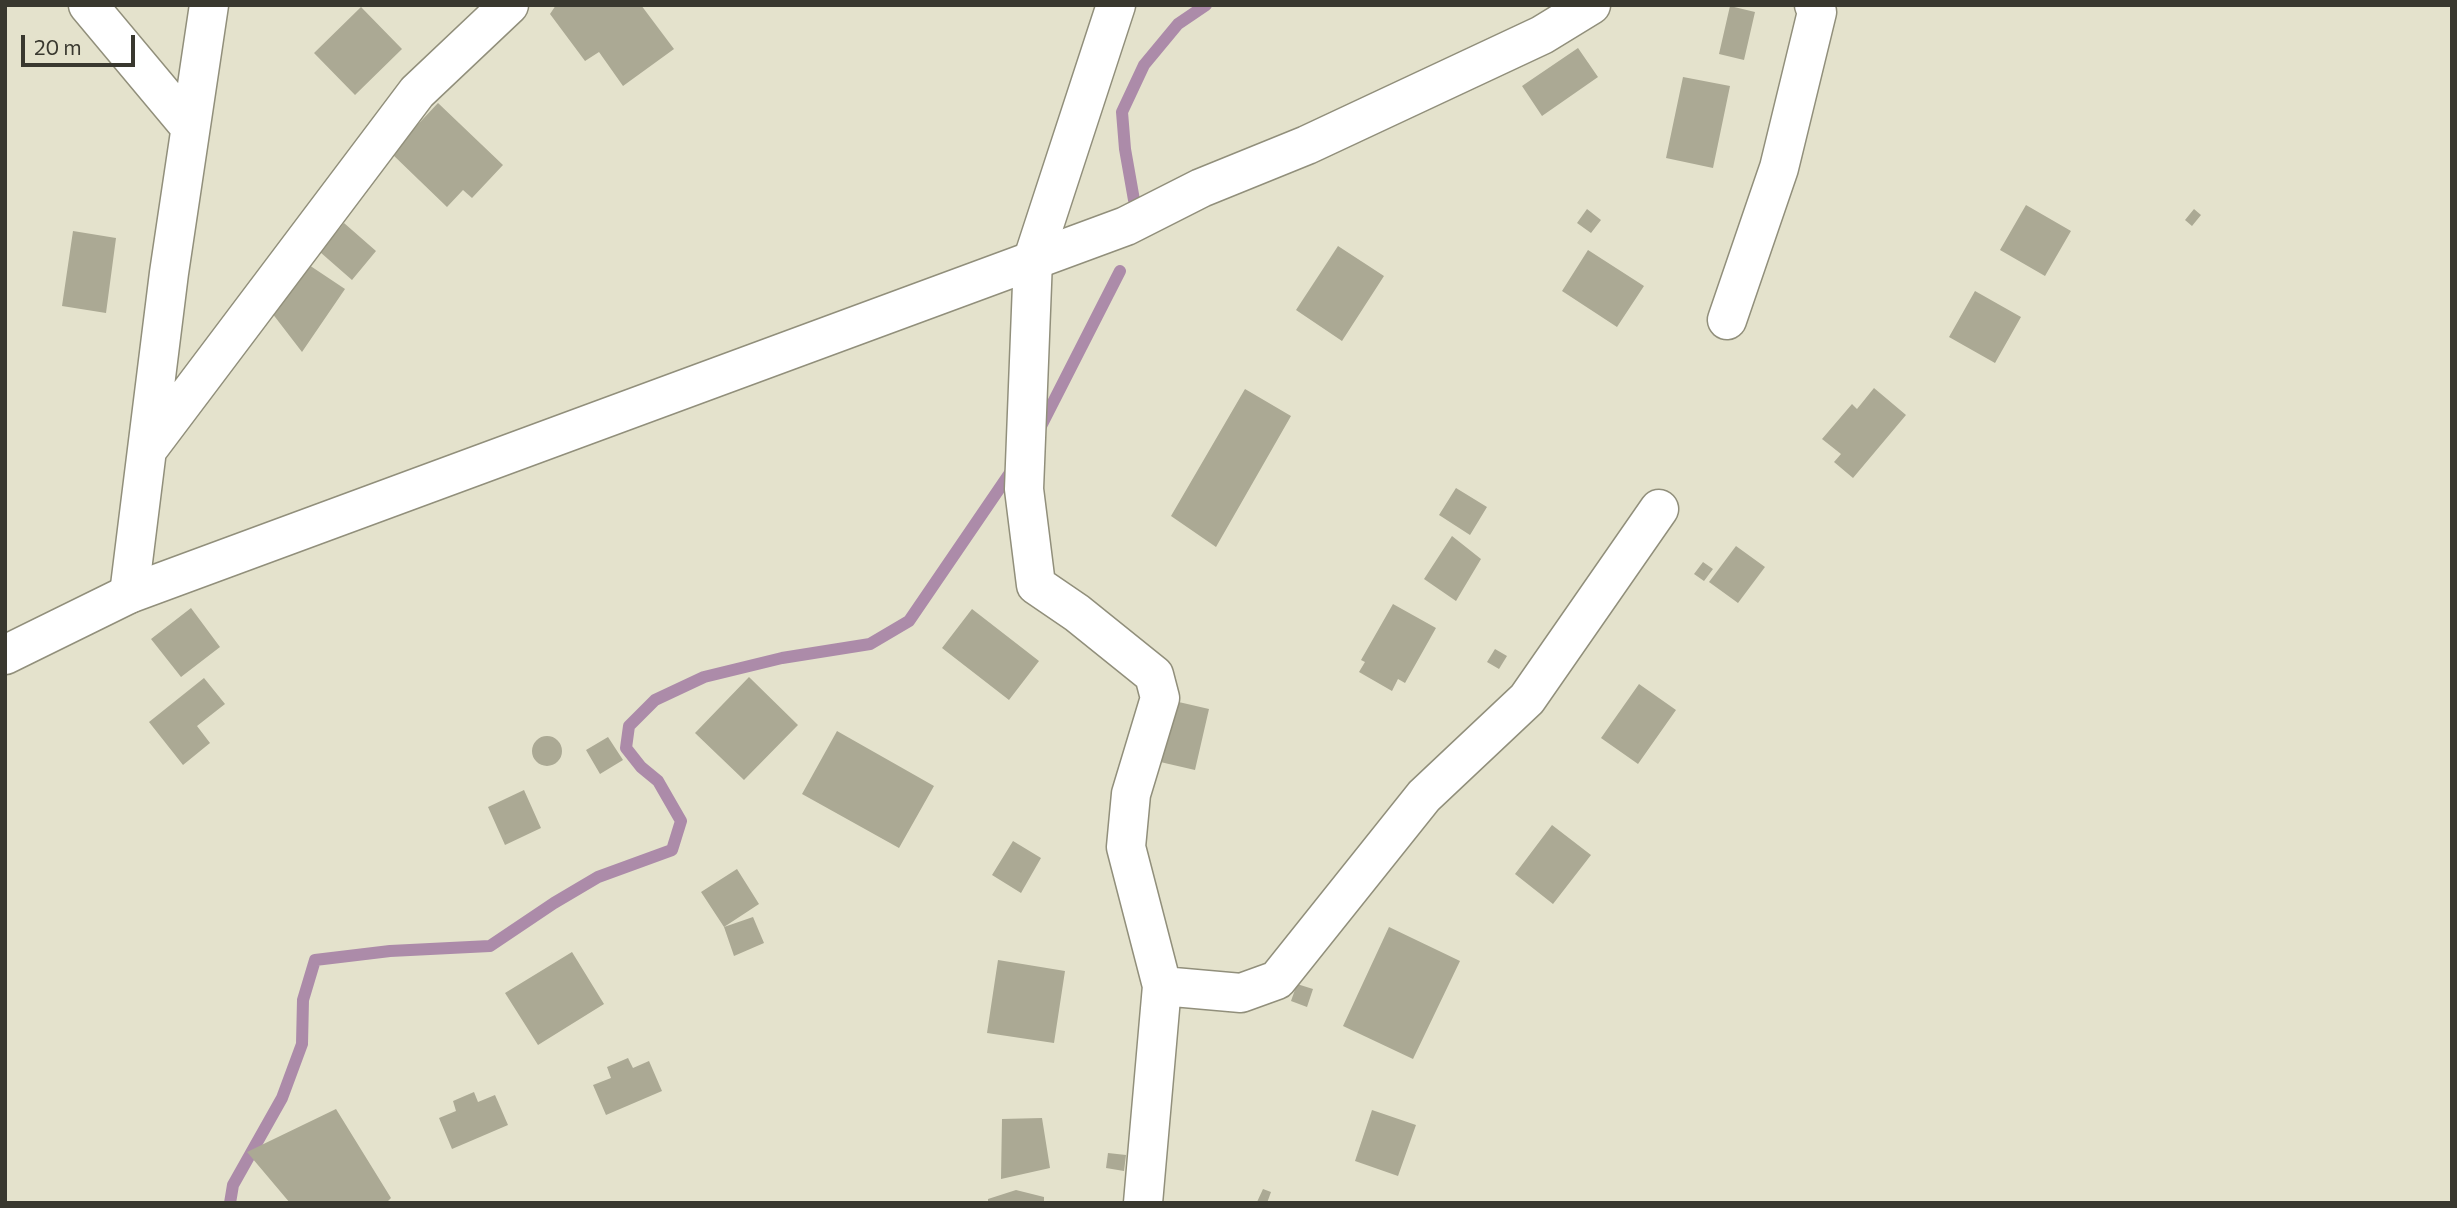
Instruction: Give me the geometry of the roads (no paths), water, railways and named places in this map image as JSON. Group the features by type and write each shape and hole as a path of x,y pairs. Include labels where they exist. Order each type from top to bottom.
{"street":[{"path":"88,5 191,127"},
{"path":"129,594 169,272 209,5"},
{"path":"147,451 416,92 509,5"},
{"path":"1116,5 1033,259 1024,489 1036,585 1077,613 1154,675 1160,698 1131,794 1126,847 1162,986 1143,1203"},
{"path":"5,654 129,594 1126,226 1201,188 1307,145 1542,35 1591,5"},
{"path":"1727,320 1779,168 1817,12 1814,5"},
{"path":"1162,986 1241,993 1277,980 1424,796 1527,699 1659,509"}],"waterway":[{"path":"1134,200 1122,112 1144,65 1178,24 1206,5"},
{"path":"1039,430 1120,271"},
{"path":"230,1203 233,1185 282,1098 302,1044 303,1000 315,960 390,951 490,946 598,877 672,850 681,821 658,781 641,767 626,748 629,726 655,700 704,677 782,658 870,644 909,621 1010,473"}]}
